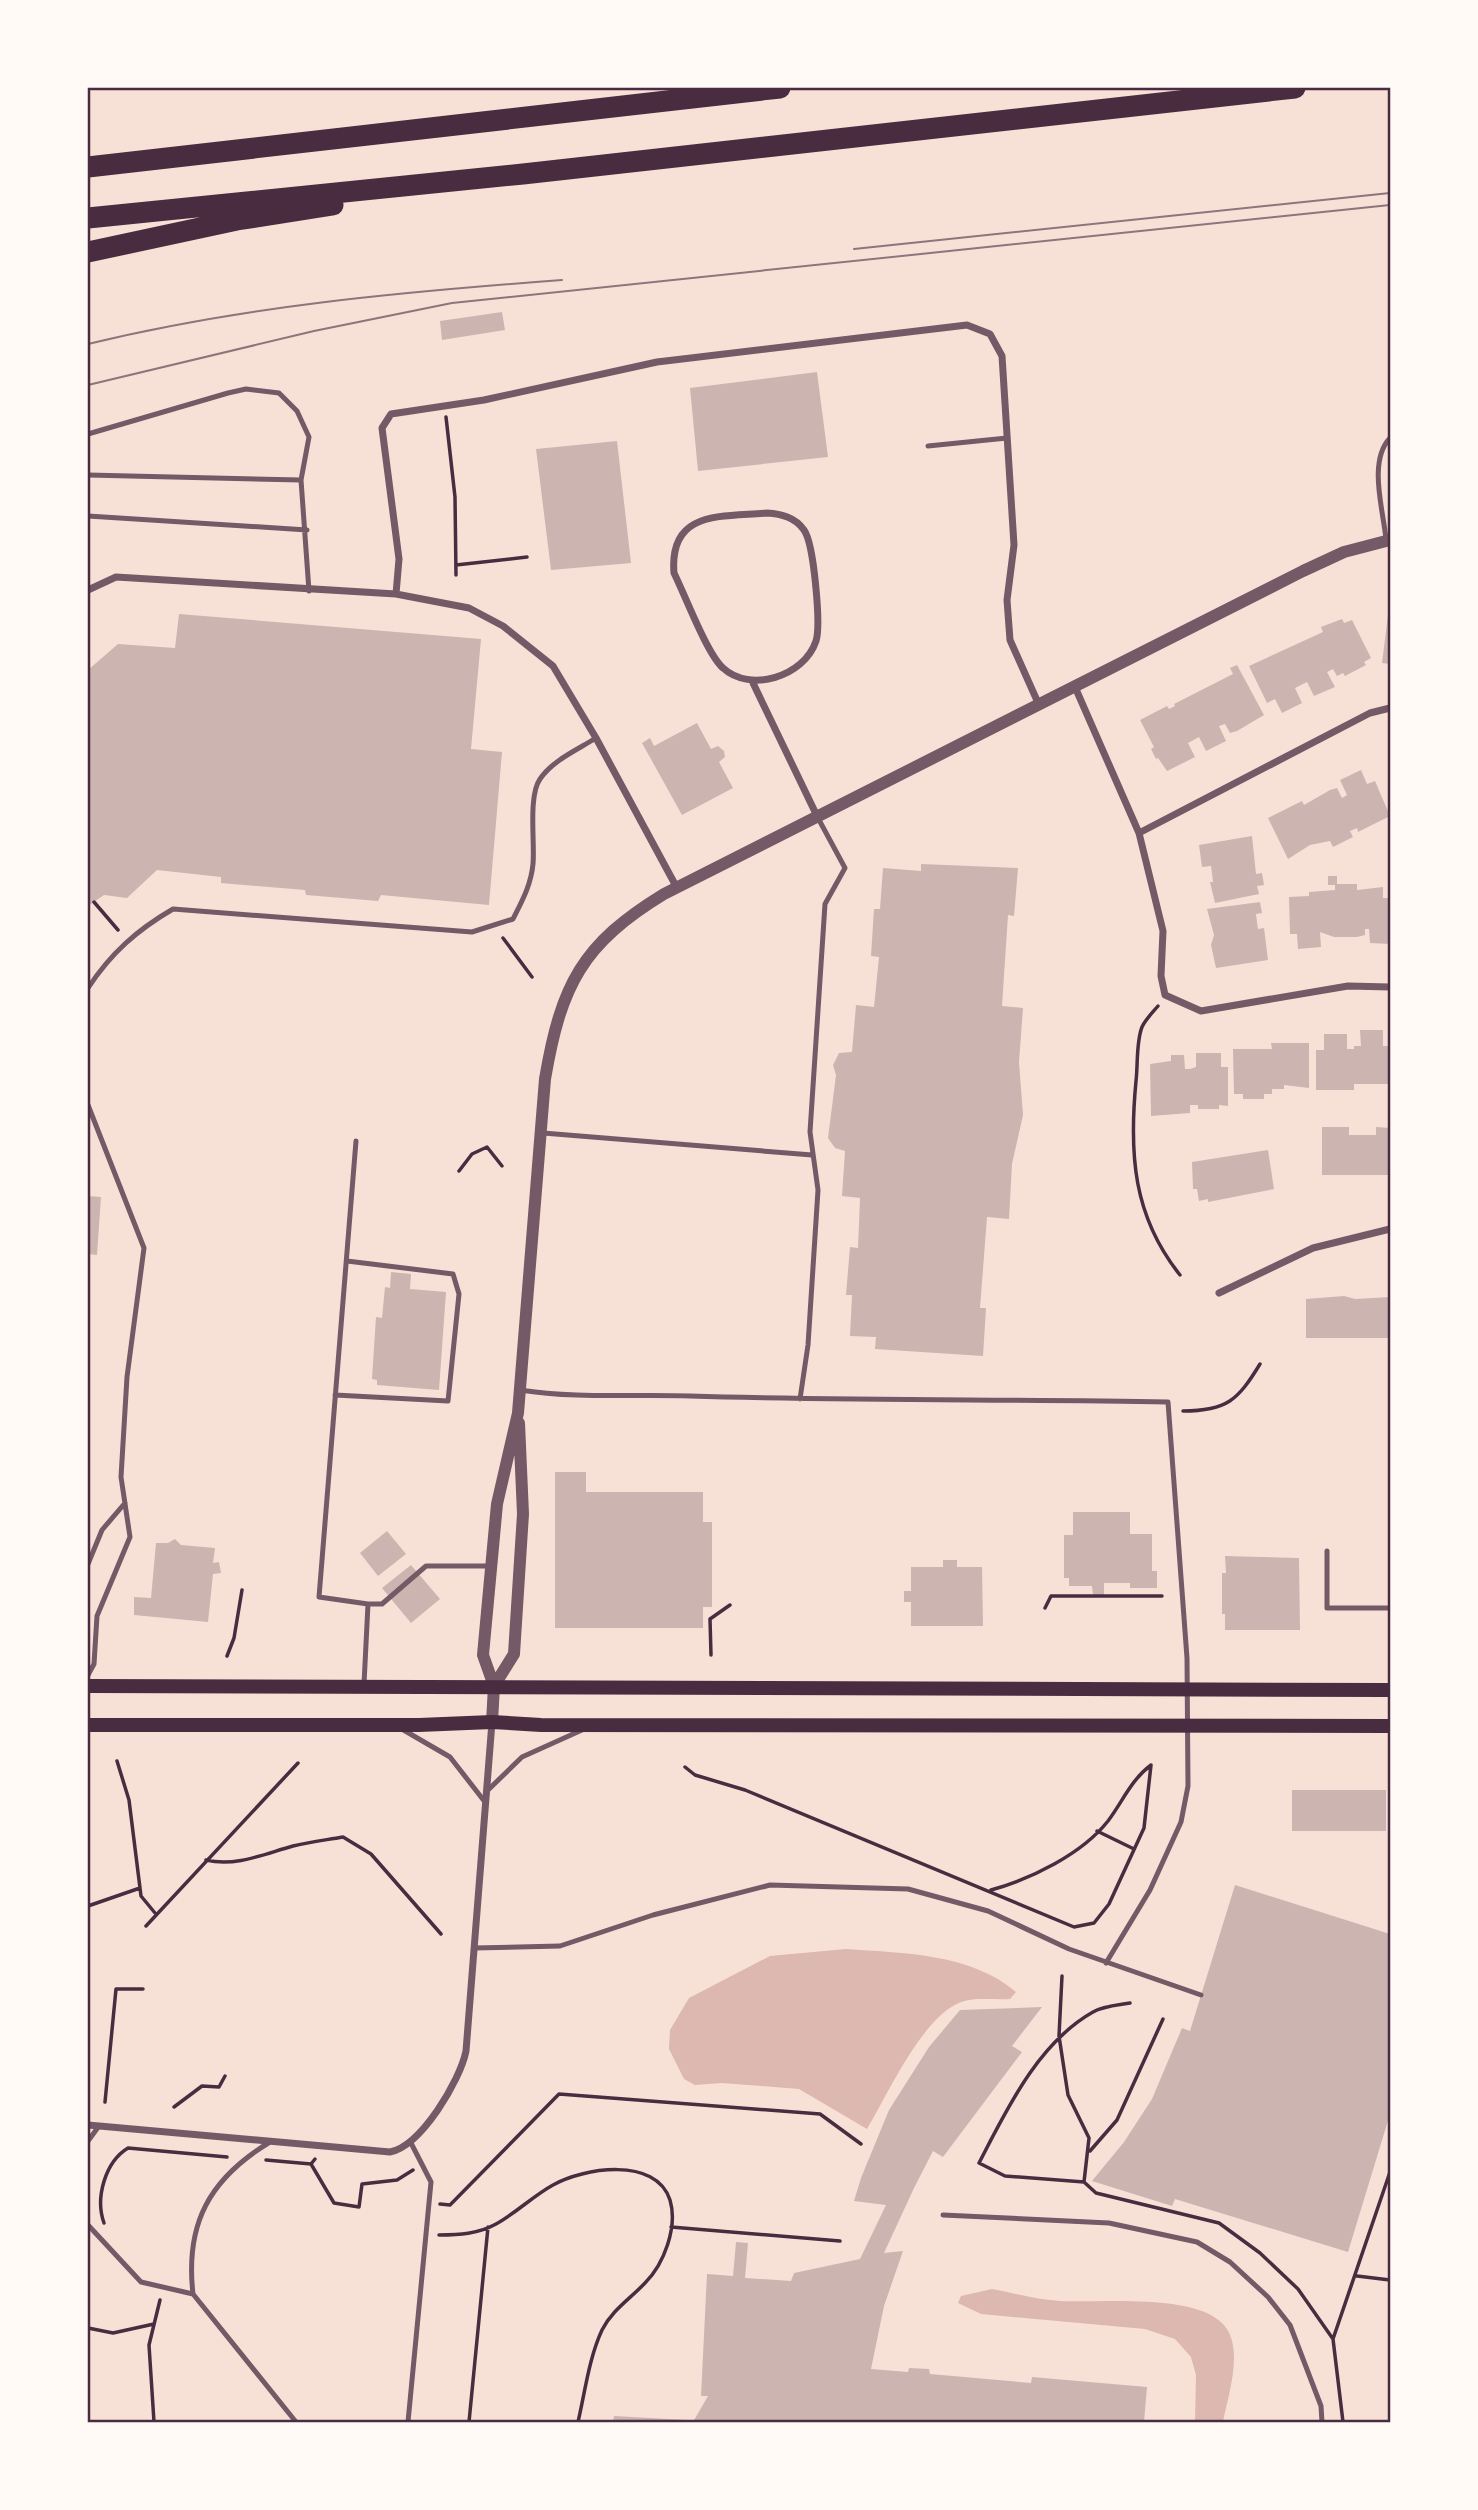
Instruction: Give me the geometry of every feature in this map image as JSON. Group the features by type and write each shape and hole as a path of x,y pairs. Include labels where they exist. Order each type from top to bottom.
{"highway":[{"path":"88,167 780,88"},
{"path":"88,218 523,174 1295,88"},
{"path":"88,253 237,220 523,174"}],"main road":[{"path":"88,1686 1391,1690"},
{"path":"88,1725 395,1725 492,1722 594,1725 1391,1726"}],"street":[{"path":"396,594 399,559 382,428 391,414 445,406 657,362 967,325 990,334 1002,356 1014,545 1007,600 1010,640 1040,706"},
{"path":"752,683 791,670 807,656 817,635 812,560 804,530 794,520 780,514 712,517 693,523 680,537 673,557 674,573 716,661 737,678 752,683 817,816"},
{"path":"88,2125 390,2152 411,2143 457,2080 463,2066 492,1722 494,1686 484,1655 497,1504 518,1413 551,1044 564,1002 581,963 603,937 627,916 677,888 1040,706 1303,570 1345,552 1388,540"},
{"path":"88,590 116,577 309,591 396,594 469,608 520,637 553,666 596,738 677,888"},
{"path":"1075,687 1139,833 1163,931 1161,976 1165,995 1201,1012 1348,986 1391,987"},
{"path":"1139,833 1370,713 1391,708"},
{"path":"1219,1293 1312,1248 1343,1238 1391,1229"},
{"path":"494,1686 514,1654 523,1514 523,1453 518,1413"}],"lane":[{"path":"88,434 246,389 279,393 296,411 309,438 301,480 307,530 309,591"},
{"path":"928,446 1007,438"},
{"path":"1388,540 1378,465 1384,445 1391,438"},
{"path":"88,475 301,480"},
{"path":"88,516 307,530"},
{"path":"88,988 108,957 144,926 173,909 472,932 513,919 528,888 533,866 534,803 538,781 555,763 596,738"},
{"path":"800,1399 808,1345 818,1190 811,1155 825,904 845,868 817,816"},
{"path":"88,1105 144,1248 127,1377 121,1477 130,1536 96,1616 94,1664 88,1675"},
{"path":"541,1133 811,1155"},
{"path":"356,1141 319,1597 382,1604 426,1566 491,1567"},
{"path":"335,1395 449,1401 459,1294 453,1274 347,1261"},
{"path":"520,1390 562,1396 649,1394 800,1399 1168,1402 1189,1689 1188,1786 1181,1822 1150,1890 1106,1963"},
{"path":"88,1564 102,1530 125,1503"},
{"path":"1327,1551 1327,1608 1391,1608"},
{"path":"364,1687 368,1604"},
{"path":"395,1725 450,1757 485,1802"},
{"path":"486,1792 522,1757 594,1725"},
{"path":"474,1948 560,1946 653,1915 770,1885 920,1891 988,1911 1069,1949 1201,1995"},
{"path":"88,2141 99,2126"},
{"path":"272,2141 243,2158 203,2209 191,2242 193,2294 296,2423"},
{"path":"408,2423 431,2182 411,2143"},
{"path":"943,2215 1109,2223 1197,2242 1230,2262 1268,2297 1290,2325 1321,2406 1322,2423"},
{"path":"88,2225 141,2283 193,2294"}],"path":[{"path":"445,406 455,497 456,575"},
{"path":"456,565 527,557"},
{"path":"94,902 118,929"},
{"path":"503,938 532,977"},
{"path":"1165,995 1142,1028 1131,1127 1133,1162 1145,1216 1167,1258 1180,1275"},
{"path":"459,1171 472,1154 487,1147 502,1166"},
{"path":"1183,1411 1209,1411 1222,1407 1244,1390 1260,1364"},
{"path":"227,1656 234,1638 242,1590"},
{"path":"1045,1608 1051,1597 1161,1596"},
{"path":"711,1655 710,1619 730,1605"},
{"path":"117,1761 129,1800 141,1896 155,1913"},
{"path":"146,1926 155,1913 298,1763"},
{"path":"685,1767 695,1775 745,1790 991,1890 1074,1927 1094,1923 1109,1904 1144,1828 1151,1765 1136,1776 1107,1823 1061,1860 1020,1882 991,1890"},
{"path":"1097,1831 1134,1849"},
{"path":"206,1860 221,1864 246,1860 343,1837 371,1854 441,1934"},
{"path":"88,1906 140,1888"},
{"path":"1062,1976 1059,2036 1068,2095 1089,2138 1084,2182"},
{"path":"105,2102 116,1989 143,1989"},
{"path":"1096,2193 1084,2182 1005,2176 979,2163 1009,2104 1059,2036 1095,2010 1130,2003"},
{"path":"1089,2151 1117,2120 1163,2019"},
{"path":"174,2107 201,2086 219,2087 225,2076"},
{"path":"429,2203 450,2205 559,2094 820,2114 860,2144"},
{"path":"311,2164 328,2146"},
{"path":"106,2228 98,2199 115,2156 128,2148 311,2164"},
{"path":"311,2164 334,2203 359,2207 362,2184 397,2180 424,2164"},
{"path":"426,2235 464,2235 488,2227 554,2184 600,2170 626,2169 659,2182 669,2197 674,2216 667,2247 647,2281 611,2315 602,2331 578,2423"},
{"path":"1333,2339 1391,2172"},
{"path":"469,2423 488,2227"},
{"path":"671,2227 840,2241"},
{"path":"1357,2276 1391,2280"},
{"path":"154,2423 149,2345 163,2288"},
{"path":"88,2328 113,2333 154,2324"}],"shaded area":[{"path":"846,1949 912,1954 957,1962 998,1979 1016,1992 1010,1999 967,2000 947,2010 933,2023 907,2058 867,2129 799,2089 722,2083 695,2085 684,2079 669,2049 670,2030 689,1998 770,1956"},
{"path":"992,2289 1052,2300 1170,2304 1209,2314 1223,2324 1233,2345 1233,2372 1223,2422 1195,2422 1196,2375 1191,2357 1175,2339 1145,2329 981,2314 958,2303 961,2296"}],"building":[{"path":"502,312 505,330 442,340 440,321"},
{"path":"817,372 828,457 698,471 690,388"},
{"path":"617,441 631,563 551,570 536,449"},
{"path":"1390,607 1390,664 1382,663"},
{"path":"179,614 481,639 471,749 502,752 489,905 381,895 378,901 306,895 305,890 221,883 221,877 157,870 127,898 104,895 88,906 88,670 118,644 175,648"},
{"path":"1342,619 1344,623 1352,620 1371,658 1364,662 1366,665 1345,676 1343,673 1337,676 1333,669 1327,672 1335,687 1314,696 1307,682 1295,688 1302,703 1282,713 1275,699 1267,703 1249,666 1323,632 1321,627"},
{"path":"1237,665 1264,715 1230,733 1225,724 1219,726 1226,741 1206,751 1199,737 1188,743 1195,757 1167,771 1158,758 1156,759 1151,749 1154,747 1140,720 1167,706 1169,709 1233,674 1230,668"},
{"path":"697,723 711,749 718,746 724,751 725,757 719,762 733,788 682,815 642,743 650,738 654,746"},
{"path":"1361,770 1367,784 1375,781 1390,816 1358,832 1357,828 1350,831 1353,837 1333,847 1330,841 1310,845 1288,859 1268,818 1302,801 1304,805 1337,788 1342,798 1347,795 1340,780"},
{"path":"1252,836 1256,874 1262,873 1264,885 1257,886 1259,894 1215,903 1210,882 1213,882 1211,866 1202,867 1199,845"},
{"path":"921,864 1018,868 1014,916 1008,915 1002,1006 1023,1008 1019,1062 1023,1115 1012,1164 1009,1219 987,1217 980,1308 986,1308 983,1356 875,1349 876,1337 850,1336 852,1295 846,1295 850,1247 858,1248 860,1198 842,1196 845,1151 835,1148 828,1138 836,1075 833,1065 839,1053 852,1052 856,1005 874,1007 879,957 871,956 874,909 880,909 883,868 921,871"},
{"path":"1328,876 1337,876 1337,884 1357,884 1357,890 1383,887 1383,898 1390,898 1390,944 1370,943 1369,929 1365,929 1365,935 1357,937 1334,937 1320,932 1321,947 1298,949 1297,934 1290,934 1289,897 1335,890 1335,885 1328,885"},
{"path":"1260,902 1262,913 1256,914 1257,922 1258,929 1264,928 1268,960 1216,968 1211,945 1214,935 1207,909"},
{"path":"1360,1030 1383,1030 1383,1046 1390,1046 1390,1084 1354,1084 1354,1090 1316,1090 1316,1050 1324,1050 1324,1034 1347,1034 1347,1049 1354,1049 1354,1046 1361,1046"},
{"path":"1271,1043 1309,1043 1309,1088 1284,1085 1284,1089 1272,1089 1272,1094 1264,1094 1264,1099 1243,1099 1243,1094 1234,1094 1233,1049 1272,1049"},
{"path":"1196,1053 1221,1053 1221,1067 1228,1067 1228,1106 1198,1109 1198,1105 1190,1105 1190,1113 1151,1116 1150,1064 1171,1061 1171,1055 1184,1055 1185,1069 1190,1069 1196,1067"},
{"path":"1322,1127 1349,1127 1349,1135 1376,1135 1376,1127 1390,1128 1390,1175 1322,1175"},
{"path":"1268,1150 1274,1189 1208,1202 1208,1199 1199,1201 1197,1189 1193,1189 1192,1162"},
{"path":"88,1196 101,1197 97,1255 88,1254"},
{"path":"391,1272 411,1274 410,1289 446,1292 439,1390 377,1385 377,1380 372,1379 376,1317 382,1318 385,1287 390,1288"},
{"path":"1344,1296 1355,1299 1390,1297 1390,1338 1306,1338 1306,1299"},
{"path":"555,1472 586,1472 586,1492 703,1492 703,1522 712,1522 712,1607 703,1607 703,1628 555,1628"},
{"path":"1073,1512 1130,1512 1130,1534 1152,1534 1152,1571 1157,1571 1157,1588 1130,1588 1130,1583 1104,1583 1104,1595 1093,1595 1092,1586 1069,1586 1069,1578 1064,1578 1064,1535 1073,1535"},
{"path":"387,1531 406,1554 378,1576 360,1553"},
{"path":"175,1539 181,1545 215,1548 213,1563 219,1562 221,1573 213,1574 208,1622 134,1615 134,1597 151,1598 156,1543 168,1543"},
{"path":"1225,1556 1299,1558 1300,1630 1225,1630 1225,1614 1222,1614 1222,1573 1226,1573"},
{"path":"943,1560 957,1560 957,1567 982,1567 983,1626 911,1626 911,1602 904,1602 904,1591 911,1591 911,1567 943,1567"},
{"path":"411,1565 440,1599 411,1623 382,1588"},
{"path":"1292,1790 1386,1790 1386,1831 1292,1831"},
{"path":"1235,1885 1390,1934 1390,2114 1348,2252 1175,2199 1172,2206 1092,2181 1124,2142 1152,2099 1182,2028 1190,2031"},
{"path":"1042,2007 1012,2046 1022,2052 943,2157 933,2151 914,2188 884,2253 903,2251 884,2306 871,2369 908,2372 909,2368 929,2369 930,2374 1031,2383 1032,2377 1147,2387 1144,2422 693,2422 708,2396 701,2396 707,2274 733,2276 736,2242 748,2243 745,2278 791,2281 794,2273 860,2259 886,2205 854,2201 861,2178 889,2110 929,2047 960,2010"},
{"path":"614,2416 687,2420 687,2422 613,2422"}],"tram line":[{"path":"854,249 1390,193"},
{"path":"88,385 314,331 452,303 1390,205"},
{"path":"88,344 205,320 323,302 562,280"}]}
